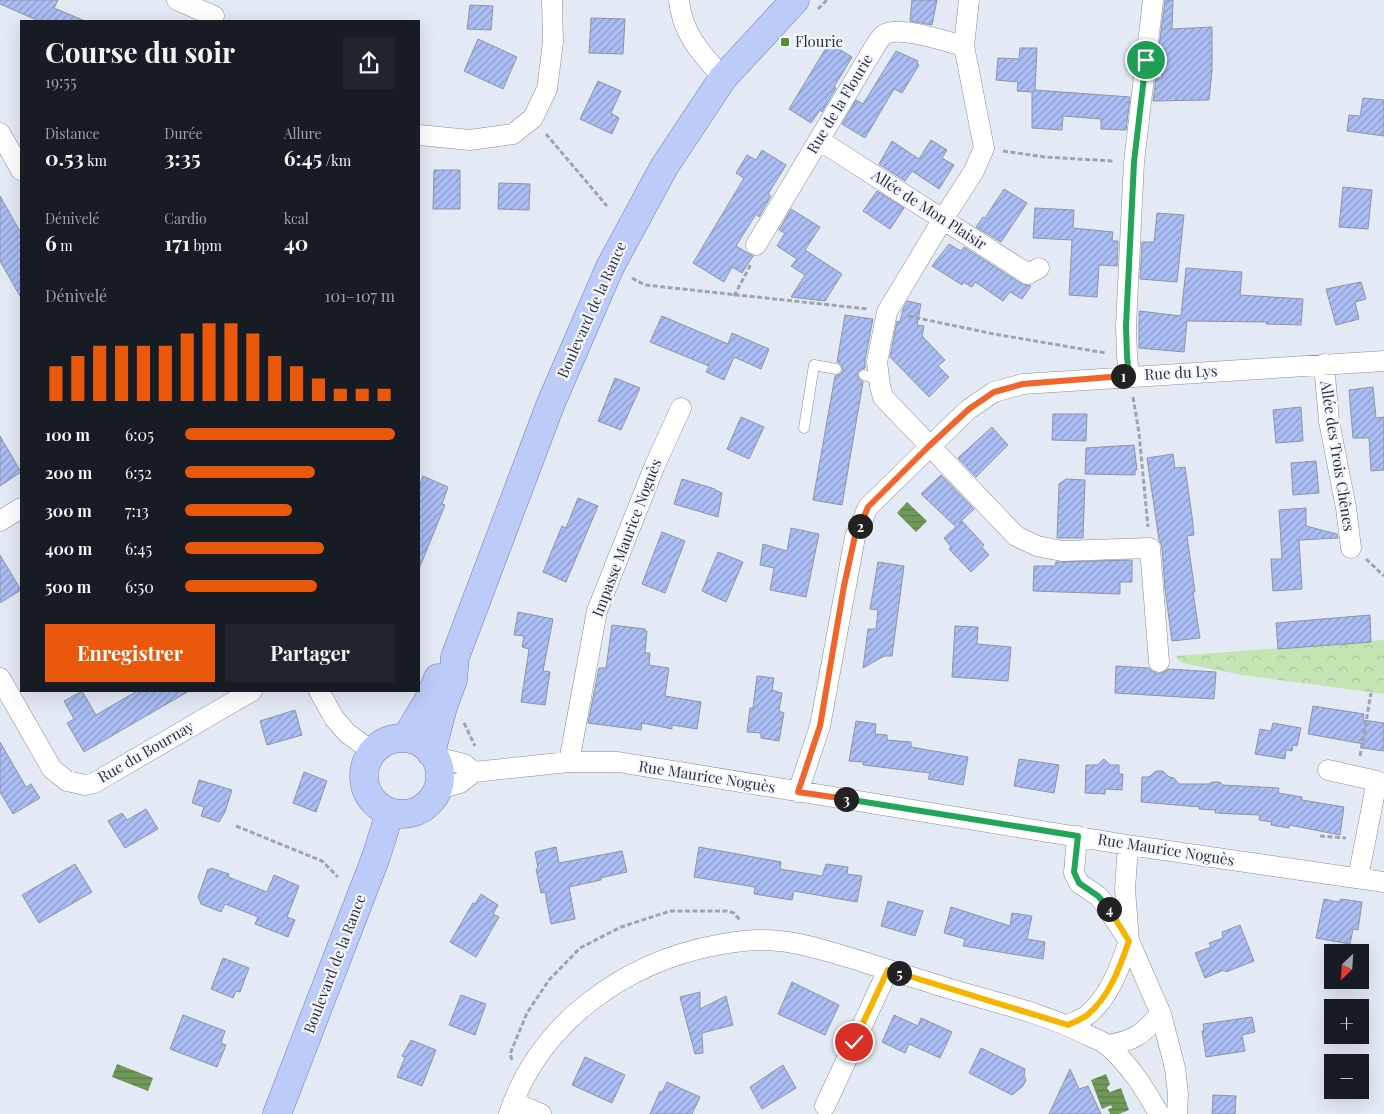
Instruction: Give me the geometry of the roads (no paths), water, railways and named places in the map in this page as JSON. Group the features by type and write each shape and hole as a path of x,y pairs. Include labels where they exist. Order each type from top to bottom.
{"main road":[{"name":"Boulevard de la Rance","path":"433,755 443,707 453,680 454,658 551,403 610,267 664,167 723,78 804,7"},
{"name":"Boulevard de la Rance","path":"406,738 428,700 439,674 454,658"},
{"path":"406,738 419,742 433,755 440,772 438,789 432,799 424,807 402,814 390,812 379,807 371,798 365,786 364,774 366,762 382,744 394,739 406,738"},
{"name":"Boulevard de la Rance","path":"277,1114 376,857 390,812"}],"street":[{"path":"177,0 214,16"},
{"path":"420,136 470,140 513,134 533,118 547,89 553,42 552,0"},
{"path":"679,0 684,24 698,50 723,78"},
{"path":"969,0 964,46 984,148 974,171 888,312 878,362 872,377 883,398 1016,536 1037,546 1062,551 1150,548 1159,662"},
{"path":"1129,376 1126,326 1134,162 1153,0"},
{"name":"Rue de la Flourie","path":"756,245 876,43 884,35 898,32 909,33 964,46"},
{"path":"0,133 20,168"},
{"name":"Allée de Mon Plaisir","path":"819,140 1028,274 1039,268"},
{"name":"Rue du Lys","path":"798,792 820,726 844,586 855,536 868,507 969,409 994,392 1023,384 1384,361"},
{"name":"Allée des Trois Chênes","path":"1324,364 1329,422 1346,508 1351,548"},
{"name":"Impasse Maurice Noguès","path":"569,762 597,611 657,460 681,408"},
{"path":"0,521 20,509"},
{"name":"Rue du Bournay","path":"0,678 52,769 67,780 85,785 94,783 250,692"},
{"path":"320,692 334,718 347,733 373,752"},
{"path":"433,755 464,764 474,772"},
{"name":"Rue Maurice Noguès","path":"438,789 460,783 474,772 569,762 618,762 1128,844 1384,882"},
{"path":"1328,770 1377,781 1358,878"},
{"path":"1078,836 1074,872 1079,883 1098,896 1129,941 1161,1014 1175,1068 1178,1094 1177,1114"},
{"path":"1068,1025 1086,1016 1099,1002 1112,984 1129,941 1125,889 1128,844"},
{"path":"541,1114 511,1108 521,1084 537,1059 562,1027 592,1000 623,978 648,965 693,950 731,942 758,940 778,940 802,945 1068,1025 1107,1045 1141,1083 1159,1114"},
{"path":"825,1106 888,970"},
{"path":"1107,1045 1126,1042 1144,1031 1161,1014"}],"lane":[{"path":"804,428 814,365 836,369"}],"place":[{"name":"Flourie","path":"785,42"}]}
